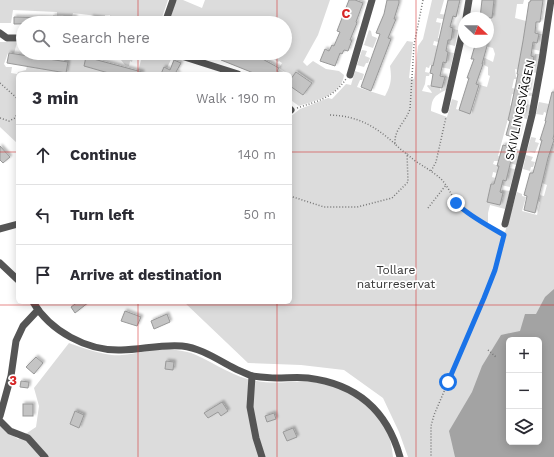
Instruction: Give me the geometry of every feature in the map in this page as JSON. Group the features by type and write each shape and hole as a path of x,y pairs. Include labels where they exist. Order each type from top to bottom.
{"street":[{"path":"167,16 173,0"},
{"path":"350,75 372,0"},
{"path":"467,12 469,0"},
{"name":"SKIVLINGSVÄGEN","path":"505,224 532,115 545,47 551,0"},
{"path":"0,33 8,38 16,38"},
{"path":"445,110 459,48"},
{"path":"194,60 232,72"},
{"path":"0,229 16,225"},
{"path":"0,263 16,278"},
{"path":"34,304 38,310 60,330 73,338 99,348 121,350 183,346 213,356 231,367 252,376 306,378 341,386 354,392 366,401 384,419 391,432 400,457"},
{"path":"0,416 11,376 16,341 23,326 38,310"},
{"path":"252,376 250,407 256,438 262,457"},
{"path":"0,421 10,431 28,438 45,457"}],"path":[{"path":"395,144 395,136 407,118 410,109 414,46 423,0"},
{"path":"292,109 315,102 333,94 341,87 350,75"},
{"path":"0,84 16,97"},
{"path":"431,171 436,162 446,115 445,110"},
{"path":"330,115 361,120 382,132 406,154 431,171 446,184 456,203 461,208 504,235 495,270 434,415 431,426 431,457"},
{"path":"0,118 8,121 16,116"},
{"path":"292,195 324,207 357,207 392,198 408,182 406,154"},
{"path":"428,208 446,184"},
{"path":"488,350 496,357"}],"green space":[{"path":"0,0 168,0 162,16 97,16 73,13 72,16 57,16 57,12 13,10 11,23 0,23"},
{"path":"176,0 183,0 202,8 205,0 330,0 318,35 303,62 307,66 313,61 326,69 339,71 344,75 342,82 338,88 327,96 312,102 299,106 292,101 293,87 303,95 313,82 297,71 292,77 292,72 285,72 279,68 282,63 275,60 292,60 292,16 171,16"},
{"name":"Tollare naturreservat","path":"432,0 444,0 440,14 448,15 447,20 437,18 436,22 441,23 438,38 451,40 453,29 458,30 455,46 434,41 433,45 437,46 435,61 446,63 448,52 454,53 450,69 430,65 429,68 426,67 425,72 430,73 429,76 426,76 422,91 432,93 427,86 428,85 440,88 440,91 445,76 449,77 446,90 434,98 431,111 447,117 452,99 458,101 456,109 471,114 480,85 487,87 490,76 488,75 488,67 484,65 483,57 493,62 495,54 493,48 494,12 492,12 494,0 524,0 523,4 517,4 515,18 526,21 523,41 537,43 539,34 543,34 541,51 522,47 519,65 532,68 535,54 540,54 537,73 515,69 516,77 518,78 514,79 512,88 532,93 532,96 512,94 510,111 523,114 526,104 531,105 527,119 509,115 498,156 511,160 514,148 520,150 516,165 499,159 498,161 494,161 493,164 499,166 497,173 493,172 492,177 506,181 509,168 515,169 510,187 492,183 487,201 501,193 502,190 510,191 505,209 490,205 488,213 488,224 505,232 517,192 526,197 522,211 537,215 540,202 537,201 539,195 544,196 547,185 542,183 551,147 554,143 554,457 408,457 399,432 383,398 344,370 301,365 248,363 186,304 292,304 292,115 300,109 328,98 332,99 346,84 351,85 355,71 364,74 357,87 385,96 390,82 390,66 407,41 413,42 409,78 414,79 418,46 423,39"},
{"path":"369,30 371,31 372,36 377,38 373,48 364,45"},
{"path":"0,42 16,42 14,54 8,53 4,64 6,67 12,67 11,73 16,74 16,142 0,127"},
{"path":"362,50 367,51 365,56 370,58 364,67 357,65"},
{"path":"64,60 85,60 84,66 105,72 66,72 68,63 64,62"},
{"path":"121,60 132,60 132,62 130,61 129,66 125,65"},
{"path":"141,60 171,60 167,68 164,67 162,72 138,71"},
{"path":"27,66 60,72 18,72 26,70"},
{"path":"539,102 549,104 547,113 544,112 543,115 536,114"},
{"path":"531,137 536,138 535,142 539,143 535,153 527,151"},
{"path":"526,155 533,157 531,161 535,162 530,171 523,169"},
{"path":"69,343 95,352 110,355 162,349 189,352 233,374 249,379 271,383 314,382 336,387 358,398 376,414 388,433 393,457 0,457 0,426 18,439 36,427 39,406 34,388"}],"shaded area":[{"path":"554,289 554,457 455,457 449,431 472,392 482,366 501,335 520,331 525,314 536,314 545,297"}],"building":[{"path":"349,0 355,0 363,3 350,40 352,40 348,51 344,50 342,54 340,53 335,66 320,61 325,49 329,51 332,45 334,46 340,32 337,31"},
{"path":"387,0 399,0 399,3 394,19 396,19 388,38 391,39 371,91 361,87 380,34 376,33 384,14"},
{"path":"448,0 460,0 456,17 453,16 450,27 453,28 451,40 448,40 446,63 443,62 440,76 445,77 442,88 431,86 433,74 430,73 432,65 433,66"},
{"path":"482,0 494,0 493,12 481,12"},
{"path":"531,0 543,0 540,22 536,22 535,33 539,34 537,43 533,42 531,56 534,57 532,68 529,67 527,80 530,81 528,92 524,91 522,102 526,103 523,115 520,114 516,125 520,126 517,138 506,135 510,121 508,120 518,74 529,2"},
{"path":"14,17 16,17 16,24 14,24"},
{"path":"474,48 486,48 476,84 479,85 470,114 459,110 469,78 467,78 474,59 471,59"},
{"path":"9,53 16,54 16,60 55,60 68,62 66,72 7,63"},
{"path":"85,60 97,60 142,72 105,72 84,66"},
{"path":"174,60 181,63 176,72 162,72 164,67 170,70"},
{"path":"221,60 264,60 279,68 277,71 279,72 251,72"},
{"path":"296,72 312,83 303,95 292,87 292,77"},
{"path":"552,92 554,92 554,140 548,158 535,213 524,210 527,196 524,195 530,173 533,173 542,140 540,140 546,121"},
{"path":"503,145 514,148 506,181 503,180 500,192 503,193 500,205 487,202 491,184 494,184"},
{"path":"0,146 10,157 3,163 0,160"},
{"path":"75,304 86,304 75,313 71,307"},
{"path":"125,311 141,317 137,326 121,321"},
{"path":"167,314 170,322 154,329 151,321"},
{"path":"36,357 43,363 34,374 26,367"},
{"path":"166,361 174,362 173,370 165,369"},
{"path":"21,381 29,382 28,388 20,387"},
{"path":"222,402 228,411 221,416 218,412 208,418 204,413"},
{"path":"23,404 33,404 33,416 23,416"},
{"path":"75,411 84,415 79,428 70,424"},
{"path":"274,413 276,419 267,422 265,416"},
{"path":"293,428 297,437 287,441 283,432"}],"route":[{"path":"448,382 495,270 504,235 461,208 456,203"}]}
